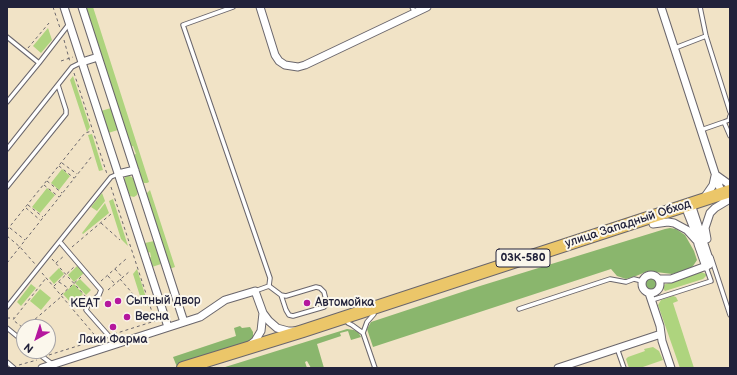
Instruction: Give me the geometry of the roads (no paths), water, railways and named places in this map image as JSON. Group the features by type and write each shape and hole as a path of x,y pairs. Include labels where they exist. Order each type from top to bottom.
{"highway":[{"name":"улица Западный Обход","path":"183,368 728,195"},
{"name":"улица Западный Обход","path":"203,368 248,353 348,324 374,314 653,224 692,207"}],"street":[{"path":"64,7 168,327"},
{"path":"82,7 184,322"},
{"path":"260,7 275,56 279,61 292,67 305,65 413,10 427,7"},
{"path":"661,7 716,176 728,195"},
{"path":"81,59 98,57"},
{"path":"118,174 135,170"},
{"path":"716,176 728,195"},
{"path":"692,207 710,191 716,176"},
{"path":"671,368 662,341 660,326 650,297 641,284 646,276 651,274 659,279 671,279 709,265 705,228 706,220 710,213 728,195"},
{"path":"692,207 698,244 706,267"},
{"path":"692,207 709,255"},
{"path":"653,224 674,222 687,230 698,244"},
{"path":"650,297 658,290 660,284 659,279"},
{"path":"42,368 200,317 225,300 255,291 262,313 261,330 255,341 247,348"},
{"path":"262,313 277,328 288,331 303,331"},
{"path":"558,368 661,334"}],"lane":[{"path":"233,7 183,25 270,278 269,286"},
{"path":"700,7 706,36 730,112"},
{"path":"7,102 69,24"},
{"path":"674,48 706,36"},
{"path":"7,37 38,62"},
{"path":"7,149 72,67 81,59"},
{"path":"7,187 66,114 58,85"},
{"path":"701,130 729,120 730,116"},
{"path":"724,122 730,136"},
{"path":"7,307 112,176 118,174"},
{"path":"60,242 69,250 101,290 100,295 91,302 86,310 116,344"},
{"path":"709,255 730,315"},
{"path":"650,297 711,281 706,267"},
{"path":"519,309 610,280 626,282 634,279 642,281"},
{"path":"255,291 269,286"},
{"path":"269,286 286,296 316,287 320,288 324,292 327,304 324,307 293,316 289,315 286,310 282,295"},
{"path":"374,314 367,322 364,333 375,368"},
{"path":"348,324 352,324 364,333"},
{"path":"7,328 16,336"},
{"path":"617,348 624,368"},
{"path":"46,359 53,365"},
{"path":"7,362 14,368"}],"place":[{"name":"Сытный двор","path":"118,301"},
{"name":"Автомойка","path":"307,303"},
{"name":"КЕАТ","path":"108,304"},
{"name":"Весна","path":"127,317"},
{"name":"Лаки Фарма","path":"113,327"}]}
